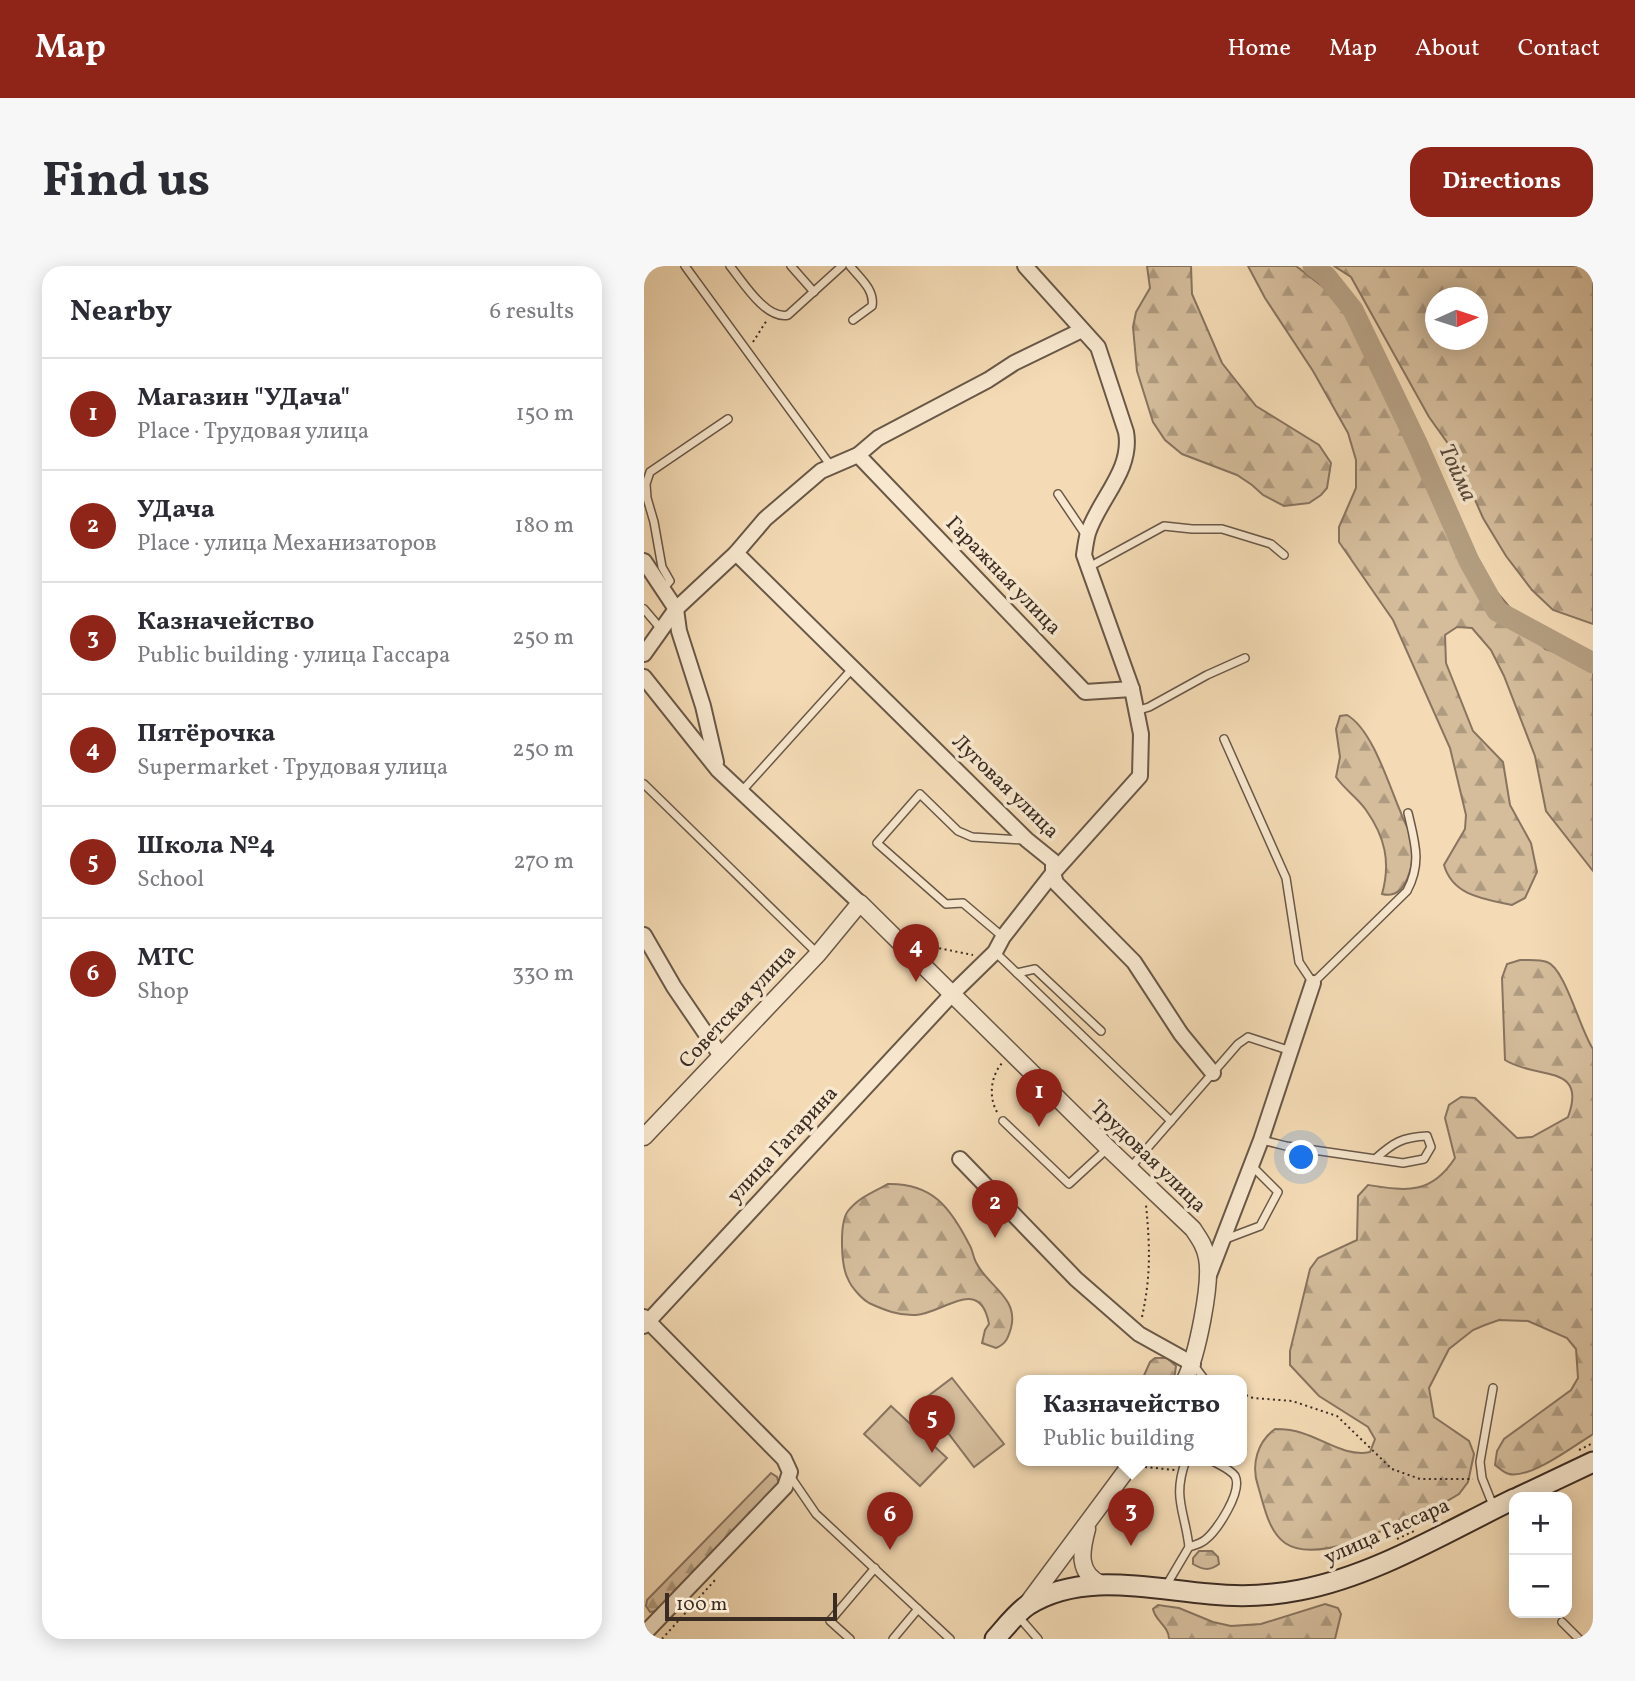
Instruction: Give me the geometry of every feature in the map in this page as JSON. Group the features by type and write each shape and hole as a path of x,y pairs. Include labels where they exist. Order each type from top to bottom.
{"main road":[{"name":"улица Гассара","path":"1530,1492 1593,1462"},
{"name":"улица Гассара","path":"1021,1611 1045,1596 1101,1584 1239,1596 1315,1587 1371,1568 1509,1502"},
{"path":"995,1639 1021,1611"}],"street":[{"path":"1025,266 1098,347 1126,432 1129,446 1126,459 1087,538"},
{"path":"644,654 676,608 736,554 765,519 821,471 858,455 878,438 988,380 1014,363 1082,330"},
{"name":"Гаражная улица","path":"858,455 1085,692 1132,689"},
{"name":"улица Гагарина","path":"645,1321 953,993 995,952 1003,937 1052,873 1140,776 1141,734 1132,689 1084,555 1087,538"},
{"name":"Луговая улица","path":"736,554 1027,840 1053,861 1052,873 1056,883 1134,962 1181,1034 1213,1073"},
{"path":"644,561 676,608 679,631 703,706 719,770"},
{"path":"644,677 719,770 860,903"},
{"name":"Советская улица","path":"644,1137 818,954 860,903"},
{"name":"Трудовая улица","path":"860,903 1108,1149 1193,1229 1203,1242 1208,1257 1209,1275"},
{"path":"644,935 674,987 721,1056"},
{"path":"1187,1375 1192,1364 1209,1275 1261,1140 1313,983"},
{"path":"960,1159 1076,1279 1139,1334 1192,1364"},
{"path":"644,1634 785,1487 790,1476 784,1459 645,1321"},
{"path":"1021,1611 1088,1523 1137,1466"},
{"path":"1088,1523 1083,1542 1082,1565 1086,1574 1101,1584"}],"lane":[{"path":"685,266 831,467"},
{"path":"730,266 771,313 783,316 788,315 842,266"},
{"path":"791,266 814,292"},
{"path":"850,266 874,299 872,306 853,320"},
{"path":"663,589 670,581 662,567 647,498 646,484 650,472 728,419"},
{"path":"1058,494 1087,538"},
{"path":"1088,567 1164,526 1222,529 1271,544 1284,555"},
{"path":"644,609 661,629"},
{"path":"1136,710 1245,658"},
{"path":"741,792 853,668"},
{"path":"1224,739 1286,878 1299,962 1313,983 1407,891 1416,874 1416,846 1408,813"},
{"path":"644,785 818,954"},
{"path":"1003,937 963,903 946,904 877,843 920,794 958,831 972,837 1027,840"},
{"path":"995,952 1171,1121"},
{"path":"1017,973 1035,969 1101,1031"},
{"path":"1129,1169 1238,1044 1248,1037 1292,1052"},
{"path":"1003,1121 1069,1184 1108,1149"},
{"path":"1261,1140 1404,1164 1424,1159 1431,1147 1427,1136 1413,1137 1394,1143 1375,1159"},
{"path":"1223,1240 1260,1226 1278,1192 1251,1166"},
{"path":"1192,1364 1201,1375"},
{"path":"1493,1388 1480,1462 1482,1478 1494,1509"},
{"path":"1184,1466 1178,1499 1189,1547"},
{"path":"1164,1590 1189,1547 1203,1542 1215,1531 1236,1494 1234,1476 1220,1466"},
{"path":"790,1476 816,1514 950,1639"},
{"path":"850,1639 830,1620 875,1568"},
{"path":"893,1639 918,1609"},
{"path":"1021,1611 1038,1639"},
{"path":"1562,1622 1579,1639"}],"path":[{"path":"747,350 771,313"},
{"path":"923,944 974,955"},
{"path":"1003,1121 994,1107 992,1086 998,1067 1008,1056"},
{"path":"1139,1334 1149,1286 1151,1251 1145,1201"},
{"path":"1247,1395 1292,1401 1337,1416 1392,1469 1420,1479 1482,1478"},
{"path":"1570,1455 1593,1443"},
{"path":"1151,1466 1170,1469"},
{"path":"1396,1540 1419,1529"}],"green space":[{"path":"1147,266 1191,266 1192,294 1222,363 1256,406 1319,445 1331,463 1327,488 1321,495 1309,503 1284,506 1263,495 1237,475 1182,454 1165,440 1153,422 1137,371 1133,327 1136,312 1150,288"},
{"path":"1248,266 1296,266 1353,310 1401,391 1484,577 1545,649 1586,663 1593,671 1593,871 1546,811 1535,756 1491,650 1472,628 1457,627 1445,635 1446,663 1473,731 1503,762 1510,805 1531,843 1537,872 1525,898 1512,905 1491,901 1462,890 1448,875 1444,865 1465,829 1466,815 1450,748 1393,620 1339,542 1339,527 1356,488 1356,460 1348,433"},
{"path":"1334,266 1593,266 1593,624 1553,610 1532,590 1506,556 1483,518 1454,452 1429,417 1351,277"},
{"path":"1347,715 1356,722 1372,745 1412,839 1413,860 1408,878 1398,892 1391,895 1382,894 1386,860 1378,830 1363,806 1336,777 1340,757 1336,729 1340,716"},
{"path":"1520,960 1544,961 1554,967 1566,987 1593,1049 1593,1434 1528,1472 1509,1474 1495,1465 1497,1451 1504,1439 1571,1390 1578,1378 1576,1349 1567,1338 1528,1321 1499,1320 1473,1330 1449,1349 1429,1388 1434,1417 1469,1441 1474,1454 1468,1482 1459,1494 1389,1528 1342,1545 1301,1549 1285,1543 1274,1532 1256,1478 1257,1454 1269,1434 1275,1429 1292,1430 1344,1450 1361,1453 1370,1452 1375,1439 1368,1427 1319,1396 1290,1365 1290,1351 1310,1269 1318,1258 1357,1240 1358,1196 1368,1185 1406,1189 1417,1188 1437,1179 1455,1158 1445,1118 1449,1105 1461,1097 1475,1098 1517,1138 1532,1137 1568,1117 1572,1100 1571,1088 1565,1081 1505,1060 1502,978 1507,964"},
{"path":"888,1184 917,1188 928,1193 947,1208 955,1219 982,1272 1011,1308 1011,1328 1002,1345 996,1348 982,1343 989,1324 984,1309 978,1302 960,1300 927,1313 904,1315 869,1303 852,1286 846,1273 843,1255 842,1234 845,1217 856,1202"},
{"path":"1155,1358 1167,1358 1176,1366 1175,1375 1144,1375"},
{"path":"952,1378 1004,1444 974,1467 923,1400"},
{"path":"891,1406 947,1458 920,1486 864,1434"},
{"path":"771,1473 777,1477 779,1484 657,1611 650,1612 646,1606 647,1600"},
{"path":"1199,1551 1212,1551 1218,1557 1219,1564 1206,1569 1193,1564 1193,1558"},
{"path":"1325,1604 1338,1608 1341,1614 1335,1639 1169,1639 1153,1609 1158,1605 1179,1608 1213,1622 1231,1626 1261,1624"}],"waterway":[{"name":"Тойма","path":"1313,266 1326,276 1353,310 1417,443 1469,561 1497,611 1593,663"}],"place":[{"name":"Пятёрочка","path":"916,982"},
{"name":"Магазин \"УДача\"","path":"1039,1127"},
{"name":"УДача","path":"995,1238"},
{"name":"Школа №4","path":"932,1453"},
{"name":"Казначейство","path":"1131,1546"},
{"name":"МТС","path":"890,1550"}]}
